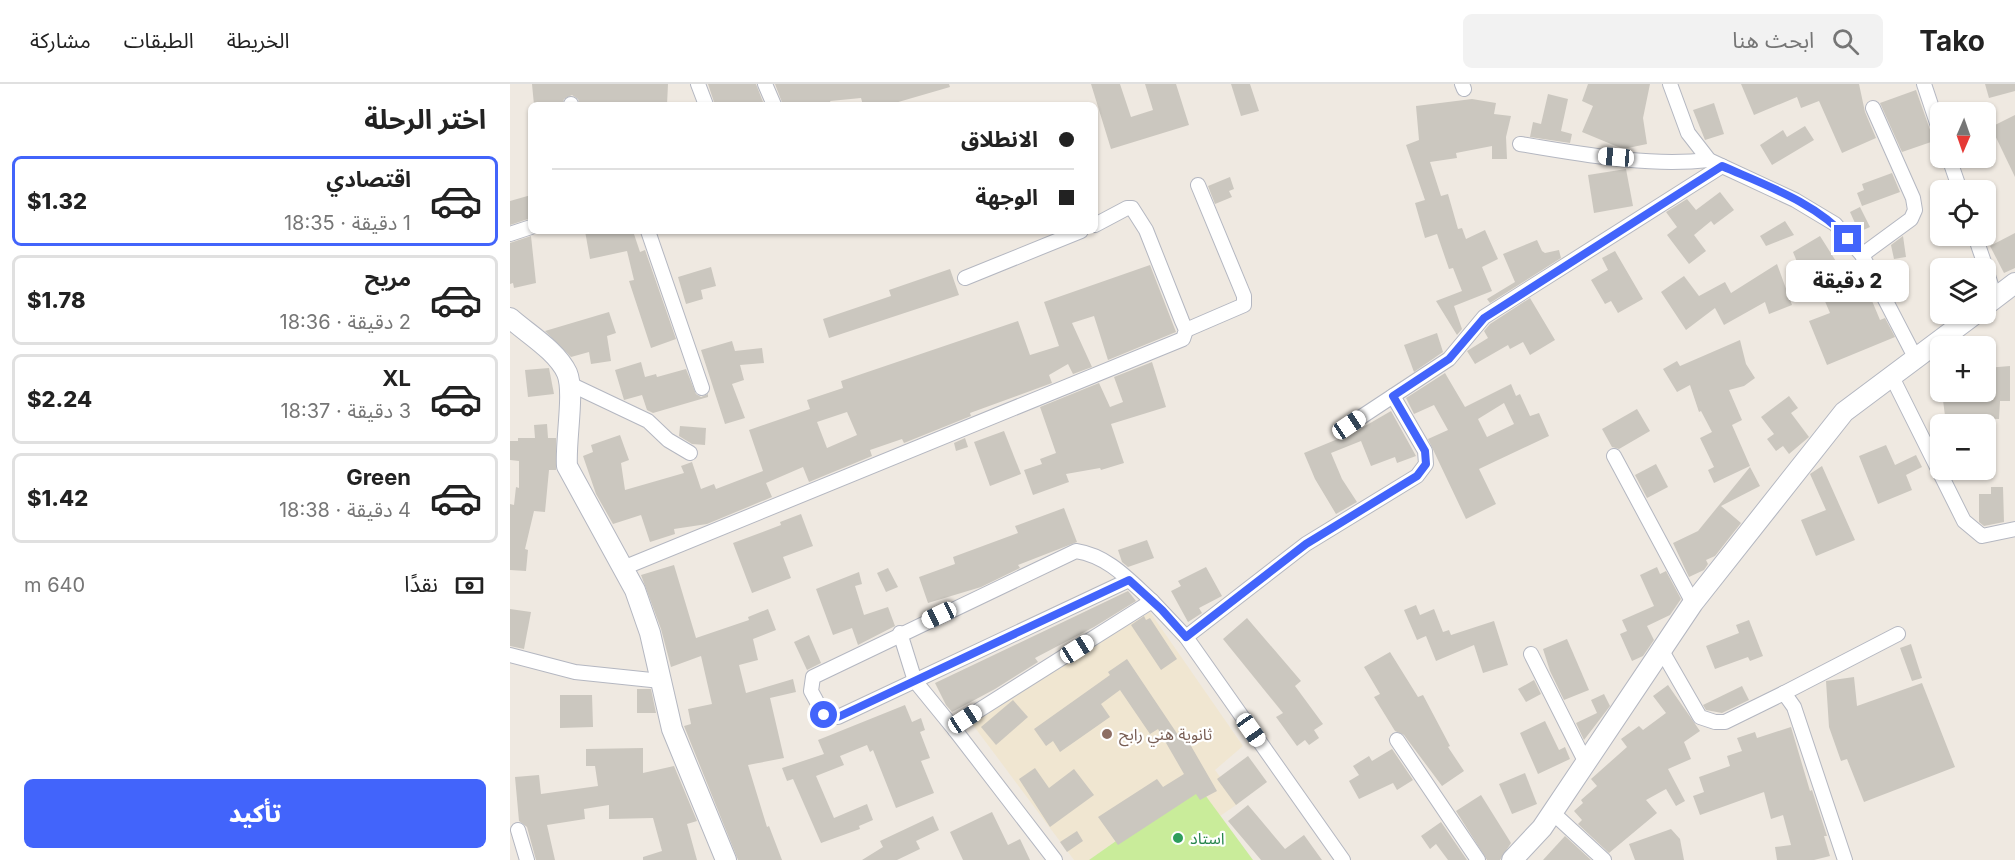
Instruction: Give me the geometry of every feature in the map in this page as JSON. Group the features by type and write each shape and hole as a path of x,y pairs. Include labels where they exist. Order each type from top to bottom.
{"street":[{"path":"698,84 705,102"},
{"path":"765,84 773,102"},
{"path":"1670,84 1688,133 1709,160 1795,200 1835,224 1862,255 1916,359"},
{"path":"1924,84 1930,102"},
{"path":"1862,255 1911,219 1915,210 1913,198 1873,108"},
{"path":"1520,144 1593,156 1672,162 1709,160"},
{"path":"1349,425 1449,359 1484,318 1722,166"},
{"path":"1186,330 1244,305 1244,296 1198,186"},
{"path":"623,568 1183,339 1186,330 1146,230 1132,208 1127,208 1098,223"},
{"path":"510,234 528,228"},
{"path":"649,234 702,388"},
{"path":"965,278 1074,234"},
{"path":"1996,297 2015,283"},
{"path":"510,318 553,355 566,372 570,384 565,446 567,466 635,590 650,633 672,729 726,860"},
{"path":"1512,860 1552,813 1693,603 1844,412 1962,324"},
{"path":"1892,377 1964,521 1982,536 2015,529"},
{"path":"570,384 648,421 668,440 690,453"},
{"path":"1186,637 1306,544 1417,476 1426,464 1425,451 1393,396"},
{"path":"1614,456 1693,603"},
{"path":"1129,580 838,717 824,715 811,691 813,677 900,633 1076,551 1094,554 1116,568 1152,601 1186,637 1342,860"},
{"path":"955,730 965,719 1152,601"},
{"path":"900,633 915,681 1056,860"},
{"path":"1662,651 1700,717 1725,722 1899,634"},
{"path":"1531,654 1586,763"},
{"path":"510,655 575,672 661,681"},
{"path":"1784,693 1794,706 1845,860"},
{"path":"1397,740 1478,860"},
{"path":"1552,813 1604,860"},
{"path":"519,830 527,860"}],"shaded area":[{"name":"ثانوية هني رابح","path":"1150,612 1243,746 1215,770 1239,803 1220,816 1196,784 1089,860 1074,860 970,721"}],"green space":[{"name":"استاد","path":"1197,784 1253,860 1089,860"}],"building":[{"path":"532,84 668,84 667,102 579,102 572,95 563,102 534,102"},
{"path":"708,84 756,84 763,102 714,102"},
{"path":"775,84 949,84 950,87 898,102 862,102 861,98 830,102 782,102"},
{"path":"1091,84 1120,84 1131,117 1153,110 1145,84 1176,84 1189,125 1111,149"},
{"path":"1231,84 1250,84 1259,111 1241,116"},
{"path":"1588,84 1650,84 1643,118 1647,144 1623,149 1582,132 1593,106 1582,101"},
{"path":"1741,84 1859,84 1865,112 1876,138 1842,153 1819,101 1801,108 1797,97 1754,115"},
{"path":"1985,84 2015,84 2015,91 1989,98"},
{"path":"1916,90 1930,130 1930,142 1902,152 1880,103"},
{"path":"1548,94 1568,99 1561,131 1572,134 1570,143 1530,137 1533,122 1541,124"},
{"path":"1472,99 1496,103 1494,114 1511,116 1506,137 1507,159 1492,159 1492,146 1456,153 1457,158 1430,162 1441,196 1448,194 1458,229 1462,228 1466,239 1485,230 1498,259 1482,267 1492,291 1454,306 1462,329 1457,335 1436,301 1462,291 1453,268 1449,269 1437,234 1425,238 1415,203 1425,200 1406,145 1419,140 1416,106"},
{"path":"1714,103 1724,134 1705,140 1693,110"},
{"path":"2015,115 2015,177 1996,137 1996,124"},
{"path":"1805,126 1814,140 1772,165 1760,145 1783,130 1787,137"},
{"path":"1626,169 1633,206 1594,213 1588,175"},
{"path":"1892,173 1900,192 1862,206 1857,193 1864,190 1862,184"},
{"path":"1230,177 1234,189 1229,191 1232,197 1215,204 1208,186"},
{"path":"1720,192 1734,210 1714,225 1711,221 1694,235 1706,251 1689,264 1667,235 1677,227 1666,212 1687,199 1696,210"},
{"path":"528,196 528,219 510,225 510,201"},
{"path":"1860,207 1870,227 1859,232 1850,212"},
{"path":"1785,221 1794,235 1766,246 1760,236"},
{"path":"2015,233 2015,268 2004,273 1990,246 1996,246 1996,243"},
{"path":"586,234 634,234 640,252 645,250 676,339 651,348 629,281 634,280 627,251 590,259"},
{"path":"531,236 536,283 514,288 513,283 510,284 510,243"},
{"path":"1820,236 1839,266 1855,260 1880,320 1885,318 1895,337 1827,365 1809,321 1830,313 1821,292 1811,296 1793,252"},
{"path":"1903,236 1906,257 1894,259 1891,245"},
{"path":"1537,240 1542,251 1545,253 1559,250 1561,258 1490,303 1487,299 1515,282 1503,254"},
{"path":"1615,251 1643,299 1618,313 1611,301 1605,304 1591,280 1608,270 1602,258"},
{"path":"1777,264 1792,305 1769,314 1765,302 1724,325 1715,308 1686,330 1661,292 1684,276 1699,296 1725,282 1731,293"},
{"path":"1150,265 1176,332 1108,360 1094,316 1072,323 1092,367 1073,374 1068,364 1049,375 1052,383 970,413 971,416 904,443 902,439 870,450 872,456 809,482 803,467 766,483 772,497 707,524 674,529 675,534 650,542 641,515 613,524 596,494 583,456 593,452 591,445 620,435 629,460 621,463 625,490 684,473 681,466 692,462 701,489 714,484 716,489 763,471 749,430 810,409 807,400 843,388 841,381 1018,321 1030,355 1059,346 1044,302","holes":["847,412 857,435 827,448 817,422"]},
{"path":"711,267 716,286 701,290 703,299 686,304 678,277"},
{"path":"950,269 959,295 829,338 823,319 891,296 889,290"},
{"path":"1530,298 1555,340 1530,355 1523,342 1510,349 1508,345 1475,364 1467,351 1488,338 1484,331 1490,324"},
{"path":"609,312 616,333 607,336 611,361 591,364 589,352 571,357 545,331"},
{"path":"1437,333 1443,352 1414,372 1404,345"},
{"path":"1740,340 1746,364 1755,378 1744,386 1729,390 1742,420 1732,425 1750,466 1714,483 1708,470 1714,467 1700,438 1712,432 1701,411 1699,412 1690,385 1677,392 1663,369 1677,361 1680,366"},
{"path":"732,341 735,351 762,348 764,363 740,365 744,380 732,384 745,418 725,424 701,350"},
{"path":"641,362 645,377 656,374 657,377 686,369 696,394 701,397 708,394 708,397 653,413 647,410 642,395 624,400 615,370"},
{"path":"1152,362 1166,407 1111,424 1124,463 1101,470 1100,468 1066,474 1069,482 1033,495 1024,470 1042,464 1040,459 1056,453 1040,407 1099,383 1110,407 1123,402 1114,377"},
{"path":"2010,366 2010,401 2000,401 1999,419 1996,419 1996,414 1945,414 1943,402 1996,402 1996,367"},
{"path":"549,368 554,394 528,397 525,370"},
{"path":"1445,373 1465,407 1511,384 1516,396 1520,394 1530,416 1539,413 1549,436 1479,469 1496,504 1466,519 1428,439 1448,430 1434,405 1414,414 1406,398","holes":["1504,403 1514,424 1487,437 1478,419"]},
{"path":"1789,396 1798,408 1791,413 1809,437 1789,454 1783,446 1776,451 1767,439 1774,434 1761,417"},
{"path":"1637,409 1650,431 1619,449 1612,447 1602,429"},
{"path":"1391,411 1416,456 1397,463 1395,457 1371,466 1361,441 1331,453 1342,479 1357,502 1336,514 1315,479 1304,453 1345,436 1343,431 1353,433"},
{"path":"547,424 548,438 556,438 556,470 549,470 545,512 534,511 525,549 528,550 526,571 510,570 510,504 514,505 516,487 519,488 519,461 510,460 510,441 518,441 518,438 535,438 534,425"},
{"path":"680,426 706,428 705,445 692,444 679,436"},
{"path":"1004,431 1021,474 990,486 974,442"},
{"path":"965,438 968,447 956,451 954,443"},
{"path":"1886,445 1895,465 1916,455 1922,467 1906,475 1912,490 1878,504 1859,456"},
{"path":"1656,464 1668,487 1647,498 1635,475"},
{"path":"1822,466 1855,540 1816,556 1801,520 1826,510 1810,474"},
{"path":"1750,467 1760,486 1721,506 1741,523 1715,556 1706,560 1708,564 1704,570 1689,577 1673,543 1698,531"},
{"path":"1991,487 2003,487 2004,522 1984,526 1979,522 1979,494 1991,494"},
{"path":"1064,508 1077,542 1018,565 1020,568 981,587 928,603 919,577 955,564 953,557 1018,533 1015,526"},
{"path":"801,514 813,546 783,557 791,578 752,593 733,543 781,525 780,522"},
{"path":"1147,540 1154,558 1128,567 1122,562 1118,550"},
{"path":"674,565 696,638 749,620 748,617 768,609 776,630 753,639 758,660 739,665 746,693 793,679 796,692 770,698 784,758 748,765 767,827 769,826 782,860 738,860 684,726 691,724 688,709 712,704 701,656 671,667 661,629 641,575"},
{"path":"1206,567 1222,596 1199,608 1202,613 1188,622 1171,591 1181,586 1178,581"},
{"path":"1657,567 1660,574 1666,571 1681,599 1670,615 1647,626 1654,640 1643,656 1632,661 1620,634 1627,631 1622,620 1654,606 1640,575"},
{"path":"888,568 898,587 886,592 877,573"},
{"path":"859,572 862,584 855,586 864,615 888,607 895,626 858,645 852,628 833,635 816,589"},
{"path":"1128,591 1136,601 1094,627 1035,658 1038,662 995,689 952,712 946,705 935,683"},
{"path":"1416,605 1420,615 1434,609 1443,632 1449,630 1451,635 1494,621 1508,665 1483,673 1474,645 1436,661 1426,636 1417,640 1404,610"},
{"path":"510,609 531,612 524,649 510,646"},
{"path":"1144,616 1146,620 1150,618 1177,659 1161,670 1131,625"},
{"path":"1247,618 1301,681 1295,686 1323,724 1314,730 1319,738 1309,745 1305,740 1297,746 1276,717 1283,713 1223,639"},
{"path":"1749,620 1763,656 1750,661 1748,657 1715,669 1706,646 1739,633 1736,625"},
{"path":"809,635 821,663 807,670 794,642"},
{"path":"1567,639 1589,690 1564,700 1550,671 1543,649"},
{"path":"1911,644 1922,678 1912,681 1900,648"},
{"path":"1390,652 1418,697 1423,695 1450,746 1448,747 1464,771 1442,786 1404,735 1395,731 1374,697 1380,694 1364,667"},
{"path":"1127,659 1178,735 1183,732 1217,791 1200,800 1196,794 1118,845 1098,817 1157,779 1163,787 1184,774 1158,729 1150,734 1120,690 1101,704 1110,717 1060,752 1053,741 1046,746 1034,729 1110,675 1108,672"},
{"path":"1854,677 1857,706 1922,683 1955,767 1864,802 1847,759 1841,761 1829,727 1826,681"},
{"path":"1534,680 1541,694 1526,702 1518,689"},
{"path":"1668,685 1700,731 1684,742 1691,759 1668,769 1685,801 1676,806 1666,789 1646,800 1657,813 1609,853 1578,824 1582,820 1574,811 1583,803 1581,800 1597,786 1591,779 1627,747 1621,739 1639,726 1643,730 1666,713 1653,696"},
{"path":"1742,686 1749,700 1722,713 1706,710 1703,705"},
{"path":"637,689 651,689 656,713 637,713"},
{"path":"1604,694 1610,706 1584,740 1576,723 1597,713 1591,700"},
{"path":"560,695 592,695 593,727 560,728"},
{"path":"1013,700 1028,717 996,745 981,727"},
{"path":"905,705 912,722 921,718 925,730 920,732 930,758 921,761 934,793 896,808 873,750 870,752 867,745 840,756 844,765 816,776 834,818 867,804 873,820 859,826 860,829 821,843 793,779 787,781 782,768 824,754 818,740"},
{"path":"1545,721 1559,750 1565,747 1570,759 1538,774 1520,733"},
{"path":"1791,727 1810,791 1812,790 1827,836 1824,836 1830,856 1814,860 1777,860 1775,847 1791,845 1783,815 1771,819 1764,792 1700,815 1693,796 1704,792 1699,777 1730,766 1727,756 1742,751 1737,738 1755,732 1757,738"},
{"path":"643,748 643,773 674,766 697,821 687,824 697,860 643,860 643,857 662,851 653,818 609,819 609,805 584,809 585,819 547,825 555,860 536,860 527,827 519,821 515,777 539,775 541,794 598,786 595,766 586,766 586,749"},
{"path":"1392,749 1413,780 1397,790 1393,783 1359,799 1349,781 1359,775 1353,766 1369,756 1372,761"},
{"path":"1248,756 1267,782 1236,805 1217,779"},
{"path":"1035,768 1049,788 1074,769 1094,795 1050,827 1019,779"},
{"path":"1525,773 1537,804 1512,814 1499,784"},
{"path":"1481,795 1511,843 1500,860 1487,860 1456,811"},
{"path":"1248,805 1285,849 1304,835 1322,860 1261,860 1228,821"},
{"path":"992,812 1008,845 1020,839 1030,860 963,860 950,832"},
{"path":"933,816 939,830 916,841 920,849 897,860 862,860 883,847 880,841"},
{"path":"1441,822 1467,860 1448,860 1436,844 1430,849 1421,836"},
{"path":"1671,829 1680,839 1684,860 1635,860 1629,844"},
{"path":"1077,831 1083,841 1067,852 1060,842"},
{"path":"1565,836 1591,860 1543,860"}],"place":[{"name":"ثانوية هني رابح","path":"1107,734"},
{"name":"استاد","path":"1178,838"}],"route":[{"path":"824,715 838,717 1129,580 1162,610 1186,637 1306,544 1417,476 1426,464 1425,451 1393,396 1449,359 1484,318 1722,166 1795,200 1835,224 1848,239"}]}
